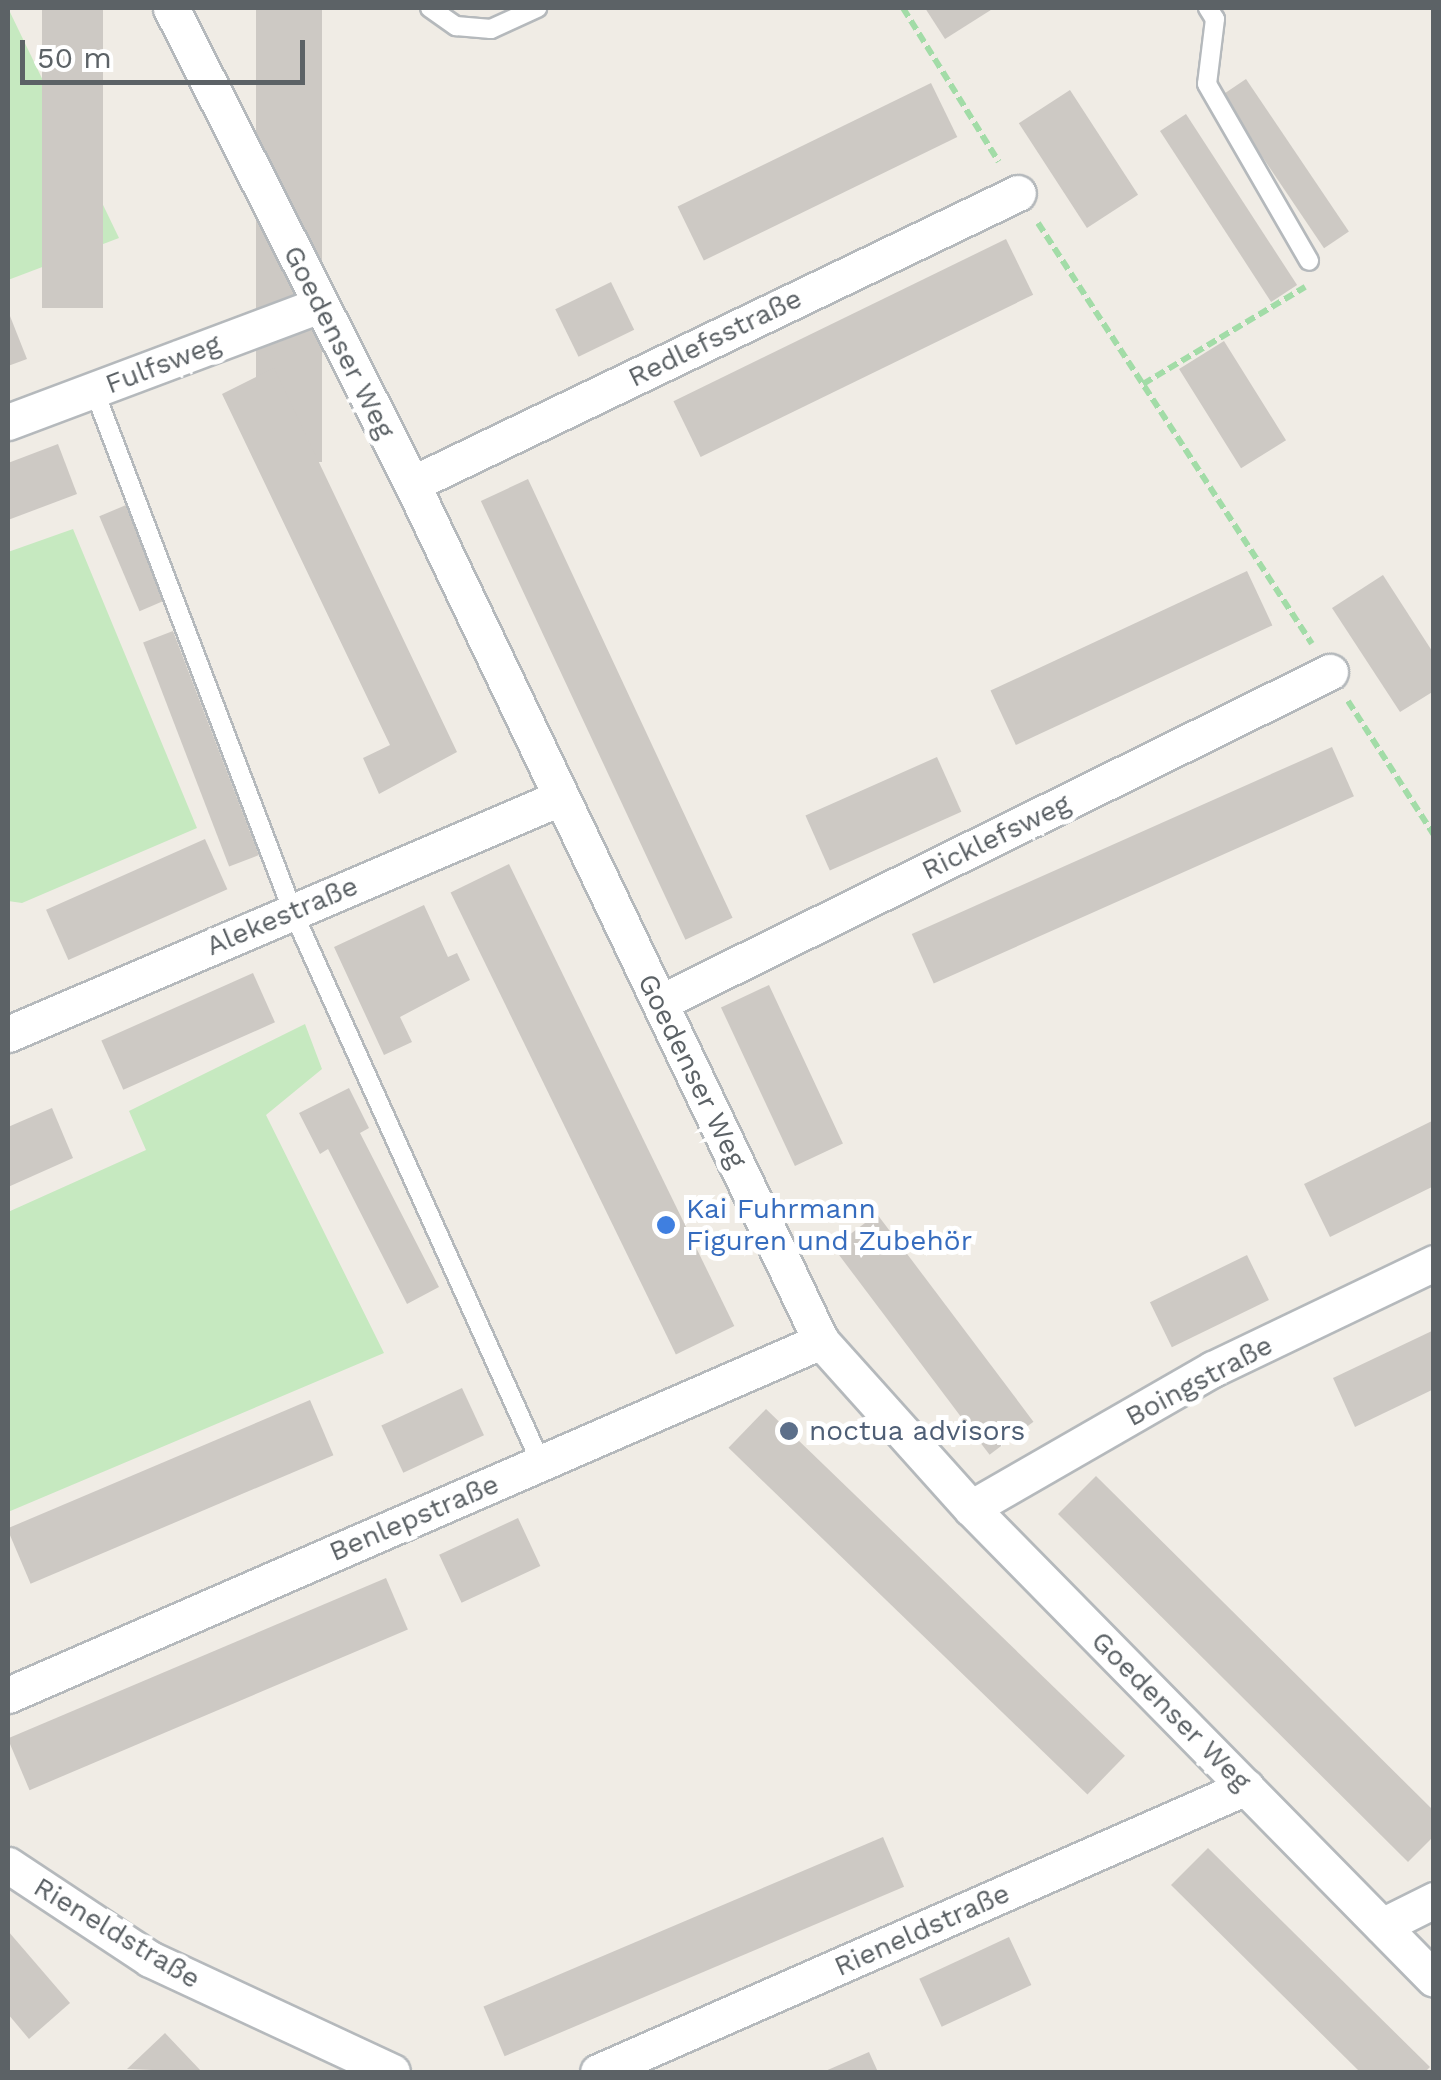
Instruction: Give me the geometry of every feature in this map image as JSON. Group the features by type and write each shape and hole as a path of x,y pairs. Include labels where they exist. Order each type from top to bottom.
{"street":[{"name":"Goedenser Weg","path":"182,11 319,305 412,484 557,799 661,1002 821,1342 970,1508 1434,1978"},
{"name":"Redlefsstraße","path":"412,484 1018,193"},
{"name":"Fulfsweg","path":"8,422 319,305"},
{"name":"Ricklefsweg","path":"661,1002 1330,672"},
{"name":"Alekestraße","path":"8,1034 557,799"},
{"name":"Boingstraße","path":"970,1508 1213,1369 1434,1263"},
{"name":"Benlepstraße","path":"8,1695 821,1342"},
{"name":"Rieneldstraße","path":"598,2072 1246,1786"},
{"name":"Rieneldstraße","path":"8,1865 150,1958 392,2072"},
{"path":"1382,1926 1434,1900"}],"lane":[{"path":"430,8 456,26 491,28 537,8"},
{"path":"1208,8 1214,19 1207,84 1309,261"},
{"path":"94,390 293,912 541,1463"}],"path":[{"path":"903,8 1018,193 1434,835"},
{"path":"1143,384 1319,278 1309,261"}],"green space":[{"path":"8,8 119,238 8,280"},
{"path":"73,529 197,828 22,903 8,901 8,552"},
{"path":"305,1024 322,1069 266,1115 384,1353 8,1512 8,1212 146,1150 129,1111"}],"building":[{"path":"42,8 103,8 103,308 42,308"},
{"path":"256,8 322,8 322,462 256,462"},
{"path":"925,8 994,8 945,39"},
{"path":"1246,79 1349,232 1324,248 1221,96"},
{"path":"931,83 957,137 704,261 678,207"},
{"path":"1070,90 1138,195 1087,228 1019,123"},
{"path":"1186,114 1297,285 1271,302 1160,131"},
{"path":"1006,239 1033,295 701,457 673,401"},
{"path":"611,282 634,330 579,357 555,309"},
{"path":"8,311 27,359 8,366"},
{"path":"1224,341 1286,440 1241,468 1179,369"},
{"path":"274,368 457,752 379,794 363,758 390,745 222,394"},
{"path":"58,444 77,494 8,520 8,463"},
{"path":"528,479 733,918 685,940 481,501"},
{"path":"126,505 166,600 140,611 99,516"},
{"path":"1247,571 1272,625 1016,745 991,691"},
{"path":"1383,575 1434,654 1434,691 1400,712 1332,608"},
{"path":"173,631 259,855 229,867 143,642"},
{"path":"1332,747 1354,796 934,983 912,934"},
{"path":"937,757 961,812 830,870 805,816"},
{"path":"205,839 227,889 68,960 46,910"},
{"path":"509,864 734,1326 676,1354 451,892"},
{"path":"424,905 448,957 457,953 470,980 400,1017 412,1042 384,1055 334,947"},
{"path":"253,973 275,1022 123,1090 101,1041"},
{"path":"769,985 843,1144 795,1166 721,1007"},
{"path":"349,1088 369,1128 360,1133 439,1287 407,1304 328,1149 320,1154 299,1113"},
{"path":"52,1108 73,1158 8,1187 8,1127"},
{"path":"1434,1120 1434,1186 1330,1237 1304,1184"},
{"path":"877,1214 1033,1422 990,1455 833,1247"},
{"path":"1247,1255 1269,1300 1172,1347 1150,1302"},
{"path":"1434,1330 1434,1389 1355,1427 1333,1378"},
{"path":"462,1388 484,1435 403,1473 381,1426"},
{"path":"310,1400 333,1455 31,1584 8,1528"},
{"path":"766,1409 1125,1756 1087,1794 728,1448"},
{"path":"1096,1476 1434,1811 1434,1836 1408,1862 1058,1514"},
{"path":"518,1518 540,1566 462,1603 439,1555"},
{"path":"386,1578 408,1630 30,1790 8,1738"},
{"path":"883,1837 904,1887 505,2056 484,2007"},
{"path":"1208,1848 1430,2067 1425,2072 1360,2072 1171,1885"},
{"path":"8,1931 70,2003 29,2039 8,2014"},
{"path":"1009,1937 1031,1985 942,2027 919,1979"},
{"path":"165,2033 202,2072 127,2069"},
{"path":"869,2052 878,2072 823,2072"}],"place":[{"name":"Kai Fuhrmann Figuren und Zubehör","path":"666,1225"},
{"name":"noctua advisors","path":"789,1431"}]}
